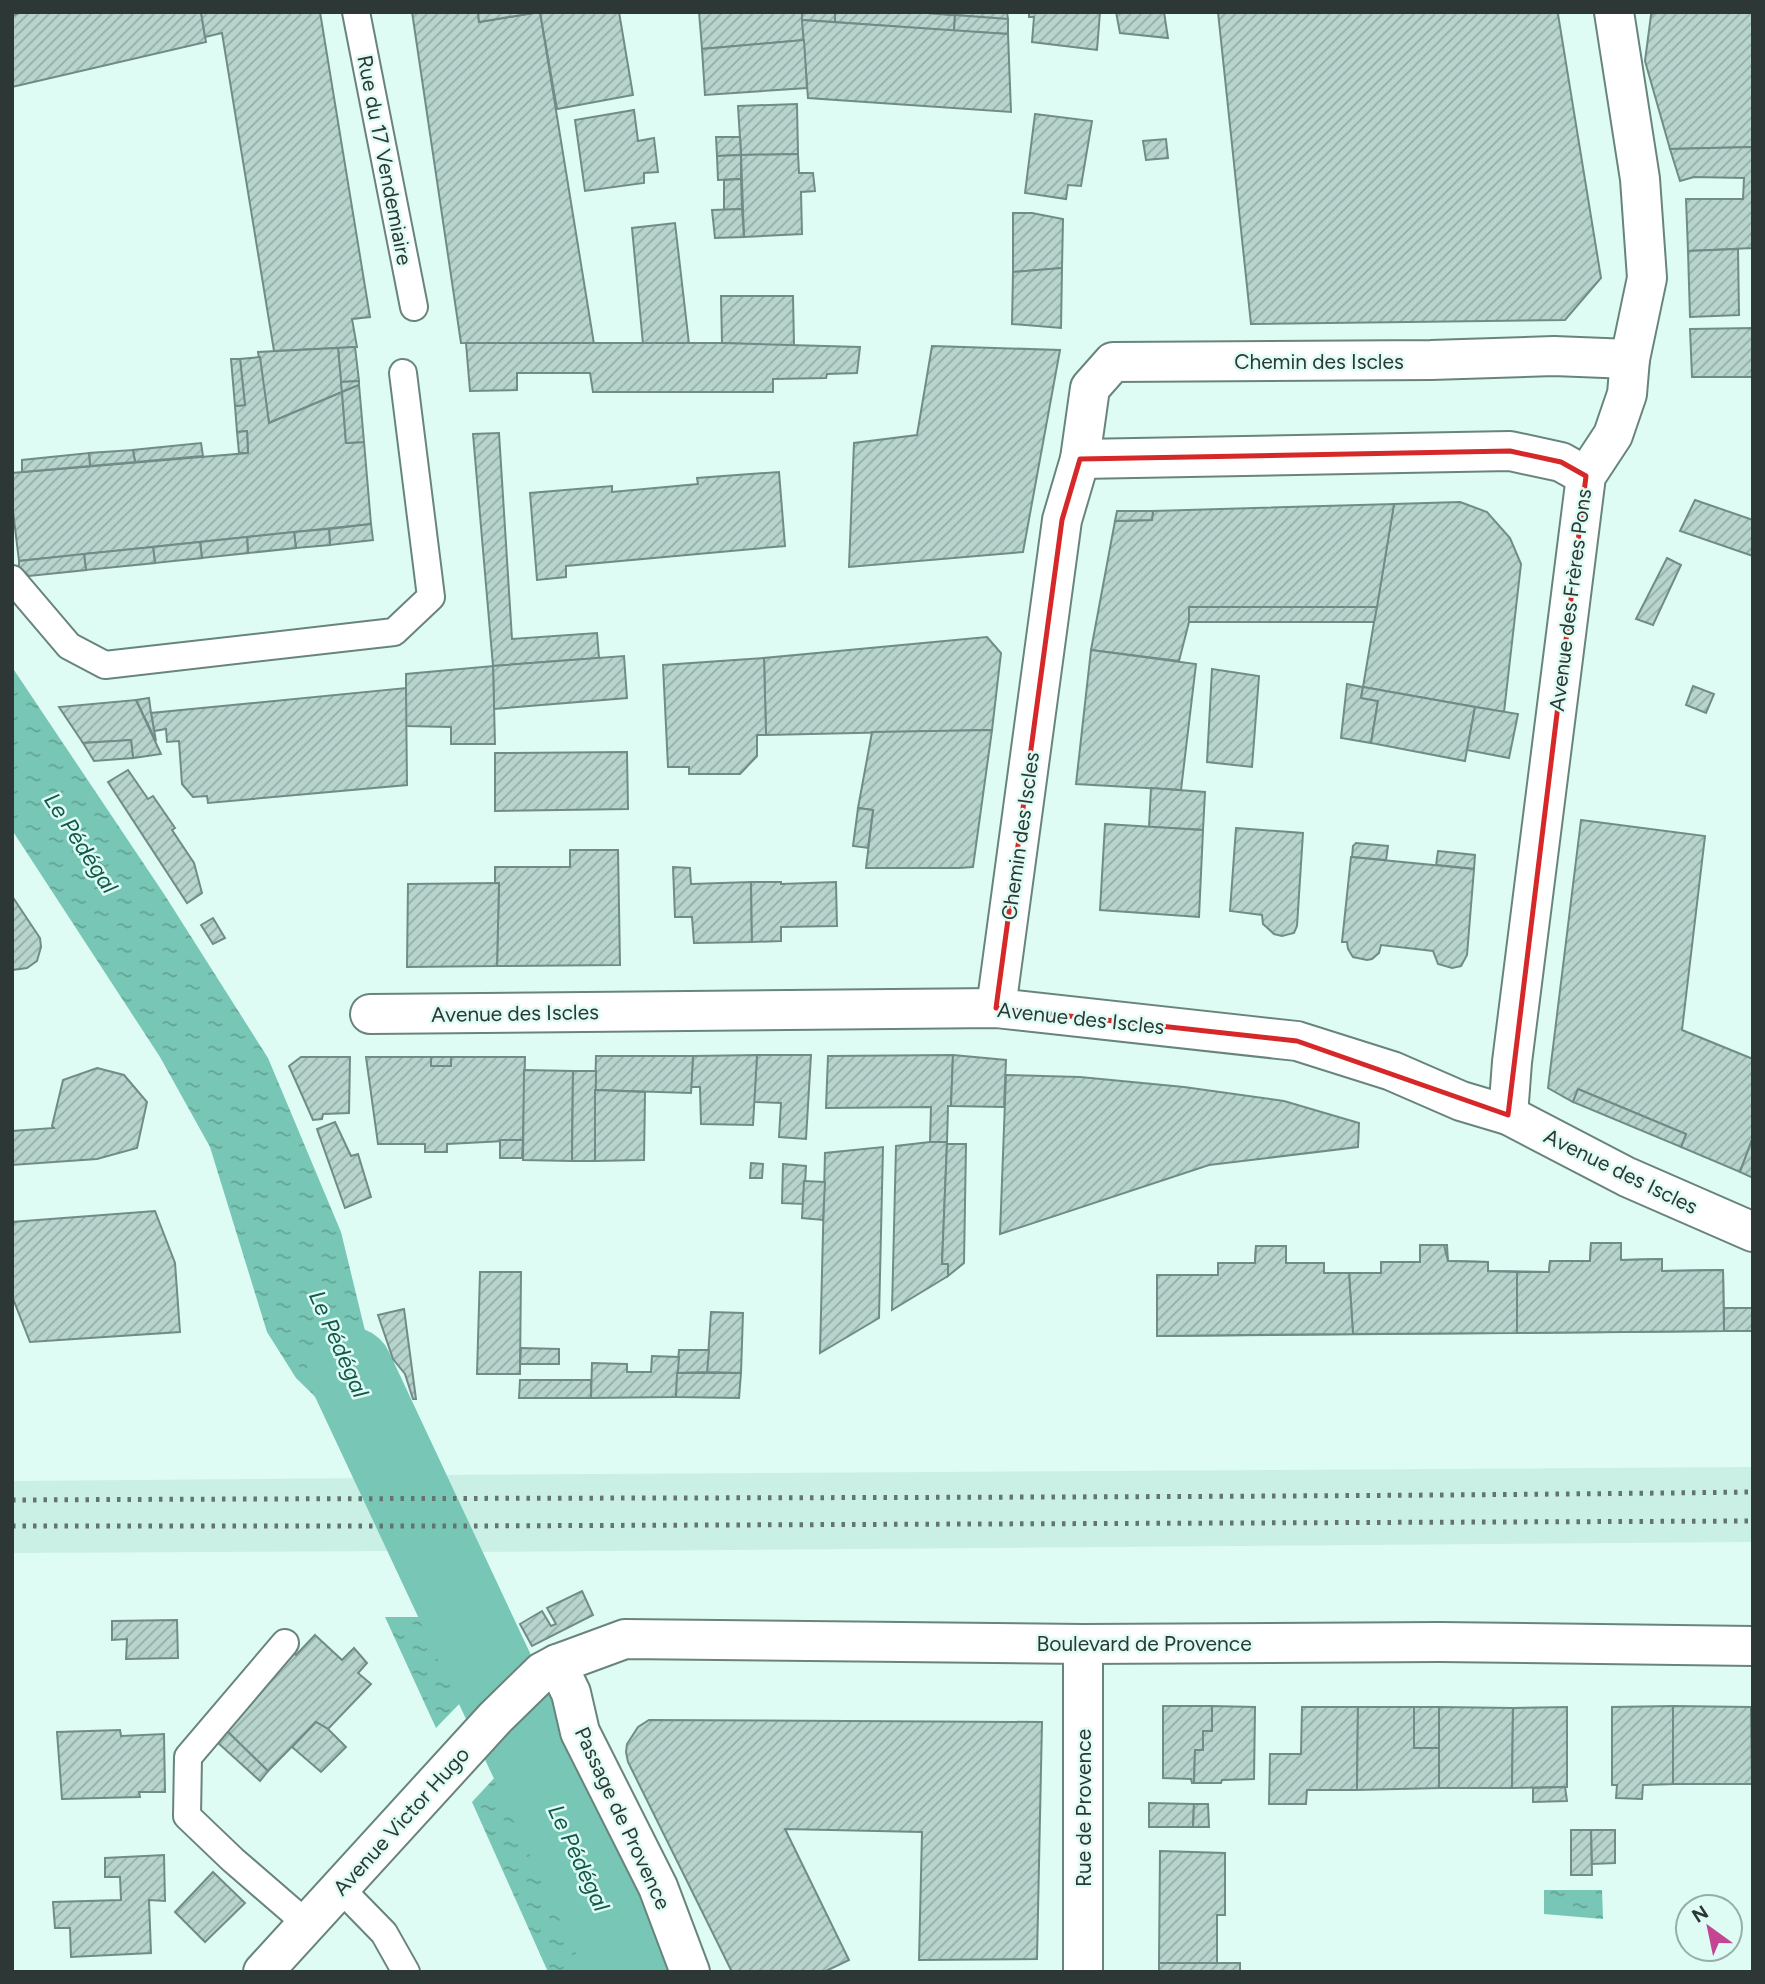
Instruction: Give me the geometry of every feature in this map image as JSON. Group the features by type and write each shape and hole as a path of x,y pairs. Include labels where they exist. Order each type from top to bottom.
{"street":[{"name":"Avenue des Frères Pons","path":"1508,1115 1512,1062 1586,475 1613,435 1627,394 1630,359 1647,278 1640,178 1614,12"},
{"name":"Chemin des Iscles","path":"996,1008 1062,520 1080,459 1090,388 1112,362 1430,360 1554,356 1630,359"},
{"path":"1080,459 1510,452 1561,462 1586,475"},
{"name":"Avenue des Iscles","path":"370,1014 996,1008 1297,1041 1392,1071 1461,1101 1508,1115 1627,1177 1753,1232"},
{"name":"Boulevard de Provence","path":"549,1668 625,1639 1083,1644 1438,1642 1753,1646"},
{"name":"Rue de Provence","path":"1083,1644 1083,1972"},
{"name":"Avenue Victor Hugo","path":"263,1972 495,1718 549,1668"},
{"name":"Passage de Provence","path":"549,1668 571,1693 580,1732 658,1887 690,1972"}],"lane":[{"name":"Rue du 17 Vendemiaire","path":"356,12 414,307"},
{"path":"12,579 69,646 105,664 394,632 431,597 403,373"},
{"path":"285,1643 188,1757 187,1816 307,1924"},
{"path":"340,1888 384,1933 406,1972"}],"highlighted area":[{"path":"1510,451 1561,462 1586,476 1508,1115 1297,1041 996,1008 1062,520 1080,459"}],"shaded area":[{"path":"1753,1467 1753,1542 465,1552 433,1475"},
{"path":"366,1478 398,1551 12,1553 12,1481"}],"water":[{"path":"12,667 164,894 268,1058 341,1232 376,1376 433,1475 366,1478 343,1424 296,1378 267,1332 210,1147 160,1057 12,830"},
{"path":"398,1551 465,1552 515,1646 436,1728 385,1617 432,1617"},
{"path":"550,1718 666,1972 548,1972 472,1802"},
{"path":"1544,1890 1602,1890 1603,1919 1544,1914"}],"building":[{"path":"21,12 201,12 206,42 12,87 12,16"},
{"path":"201,12 320,12 370,317 352,319 357,347 274,351 222,33 205,37"},
{"path":"412,12 478,12 479,22 540,12 594,344 461,343"},
{"path":"478,12 539,12 479,22"},
{"path":"540,12 619,12 633,95 557,109"},
{"path":"699,12 802,12 804,40 702,49"},
{"path":"802,12 835,12 835,22 802,20"},
{"path":"835,12 955,15 954,31 835,22"},
{"path":"916,12 1007,12 1008,19 998,19"},
{"path":"1029,12 1100,12 1097,50 1032,42 1034,17 1029,17"},
{"path":"1116,12 1164,12 1168,38 1120,33"},
{"path":"1218,12 1558,14 1601,278 1565,320 1251,324"},
{"path":"1654,12 1753,12 1753,147 1670,149 1645,61 1651,15"},
{"path":"955,15 1008,19 1008,34 954,31"},
{"path":"802,20 1008,34 1011,112 808,98"},
{"path":"804,40 807,88 705,95 702,49"},
{"path":"797,104 798,154 741,155 738,106"},
{"path":"634,110 638,141 654,138 658,172 644,173 644,183 585,191 575,120"},
{"path":"1035,114 1092,121 1081,186 1068,185 1066,199 1025,193"},
{"path":"716,137 740,137 741,155 717,156"},
{"path":"1166,139 1168,158 1146,160 1143,141"},
{"path":"1753,147 1753,248 1688,251 1686,199 1743,199 1744,178 1694,177 1680,181 1670,149"},
{"path":"798,154 799,173 813,173 815,191 801,192 802,234 744,237 741,155"},
{"path":"741,155 741,179 718,180 717,156"},
{"path":"741,179 742,209 724,210 724,180"},
{"path":"742,209 744,237 715,238 712,210"},
{"path":"1013,213 1032,213 1063,219 1062,268 1013,272"},
{"path":"675,223 689,344 643,344 632,228"},
{"path":"1738,249 1739,315 1690,317 1688,251"},
{"path":"1062,268 1061,328 1012,324 1013,272"},
{"path":"721,296 793,296 794,346 722,343"},
{"path":"1753,328 1753,377 1692,377 1690,329"},
{"path":"466,343 722,343 860,347 857,373 827,374 826,378 773,379 773,392 593,392 590,373 517,373 517,390 470,391"},
{"path":"932,346 1060,350 1023,552 849,567 854,443 917,435"},
{"path":"355,347 359,381 341,382 338,348"},
{"path":"338,348 342,392 269,423 258,352"},
{"path":"260,357 269,423 342,392 346,443 364,442 371,524 19,561 12,503 12,473 248,453 247,431 237,432 235,406 245,405 240,359"},
{"path":"231,359 240,359 245,405 235,406"},
{"path":"359,381 359,385 342,392 341,382"},
{"path":"359,385 364,442 346,443 342,392"},
{"path":"247,431 248,453 239,453 237,432"},
{"path":"499,433 512,639 597,633 599,658 493,666 473,434"},
{"path":"201,443 203,456 135,462 133,450"},
{"path":"133,450 135,462 90,466 89,453"},
{"path":"89,453 90,466 22,472 22,460"},
{"path":"779,472 785,546 566,566 566,577 537,580 530,493 612,486 612,492 698,484 697,478"},
{"path":"1695,500 1753,520 1753,556 1680,531"},
{"path":"1460,502 1487,512 1510,538 1521,564 1504,712 1363,687 1394,504"},
{"path":"1394,504 1377,607 1189,607 1189,622 1179,661 1091,650 1115,521 1152,520 1153,511"},
{"path":"1117,511 1153,511 1152,520 1115,521"},
{"path":"371,524 373,540 330,545 329,529"},
{"path":"329,529 330,545 296,548 294,532"},
{"path":"294,532 296,548 248,553 247,537"},
{"path":"247,537 248,553 202,558 200,542"},
{"path":"200,542 202,558 155,563 153,547"},
{"path":"153,547 155,563 86,570 84,554"},
{"path":"84,554 86,570 29,576 19,567 19,561"},
{"path":"1667,558 1681,565 1653,625 1636,619"},
{"path":"1189,607 1377,607 1374,622 1189,622"},
{"path":"987,637 1001,653 992,730 766,735 764,658"},
{"path":"1091,650 1196,664 1181,790 1076,784"},
{"path":"624,656 627,698 494,709 493,666"},
{"path":"764,658 766,735 757,735 757,756 740,774 689,774 689,767 668,767 663,665"},
{"path":"493,666 495,744 451,744 451,727 406,726 406,674"},
{"path":"1212,669 1259,676 1252,767 1207,762"},
{"path":"1347,684 1363,687 1361,698 1378,701 1371,743 1341,738"},
{"path":"1693,686 1714,694 1706,713 1686,705"},
{"path":"1363,687 1475,707 1465,761 1371,743 1378,701 1361,698"},
{"path":"406,688 407,785 208,803 207,796 193,797 182,784 179,741 167,742 166,729 154,731 151,713"},
{"path":"149,698 151,713 156,741 136,700"},
{"path":"136,700 161,754 133,758 131,740 83,743 59,707"},
{"path":"1475,707 1518,714 1509,758 1467,750"},
{"path":"992,730 973,867 866,868 873,810 858,808 872,732"},
{"path":"131,740 133,758 94,761 83,743"},
{"path":"627,752 628,809 495,811 495,753"},
{"path":"128,770 148,799 153,796 194,863 202,893 187,903 108,782"},
{"path":"1151,788 1205,792 1203,830 1149,827"},
{"path":"858,808 873,810 868,848 853,846"},
{"path":"1581,820 1705,836 1682,1030 1753,1059 1753,1137 1740,1172 1681,1147 1686,1134 1578,1089 1573,1102 1548,1088"},
{"path":"1105,824 1203,830 1199,917 1100,910"},
{"path":"1236,828 1303,833 1297,926 1294,933 1282,936 1274,934 1263,924 1262,915 1230,911"},
{"path":"1356,843 1388,846 1386,860 1352,857"},
{"path":"570,850 618,850 620,965 497,966 499,883 495,884 495,867 570,867"},
{"path":"1438,851 1475,855 1474,869 1436,865"},
{"path":"1351,857 1474,869 1467,955 1461,966 1452,968 1438,964 1433,951 1381,945 1379,953 1372,959 1353,957 1347,942 1342,942"},
{"path":"673,867 690,868 691,884 751,882 752,942 694,943 692,917 675,917"},
{"path":"751,882 836,882 837,926 781,927 781,941 752,942"},
{"path":"499,883 497,966 407,967 408,884"},
{"path":"12,896 40,938 41,947 37,961 27,968 12,970"},
{"path":"213,918 225,938 213,944 201,925"},
{"path":"757,1055 811,1055 806,1139 779,1137 781,1103 754,1102"},
{"path":"757,1055 753,1125 701,1124 700,1087 691,1087 693,1056"},
{"path":"953,1055 947,1142 930,1142 931,1107 826,1108 828,1056"},
{"path":"953,1055 1006,1060 1004,1107 951,1106"},
{"path":"596,1056 693,1056 691,1093 595,1090"},
{"path":"301,1057 350,1057 349,1113 323,1114 322,1119 313,1120 289,1066"},
{"path":"366,1057 431,1057 431,1066 451,1066 451,1057 525,1057 523,1140 447,1144 447,1152 425,1152 425,1144 378,1144"},
{"path":"431,1057 451,1057 451,1066 431,1066"},
{"path":"97,1068 124,1075 147,1102 137,1148 97,1159 12,1165 12,1131 54,1128 52,1126 63,1080"},
{"path":"524,1070 573,1071 572,1161 523,1160"},
{"path":"573,1071 596,1071 595,1161 572,1161"},
{"path":"1006,1075 1080,1077 1184,1087 1284,1101 1359,1123 1358,1147 1209,1165 1000,1234"},
{"path":"1578,1089 1686,1134 1681,1147 1573,1102"},
{"path":"595,1090 645,1092 644,1160 595,1161"},
{"path":"335,1122 351,1156 358,1154 371,1197 345,1208 317,1129"},
{"path":"1753,1137 1753,1178 1740,1172"},
{"path":"500,1140 523,1140 522,1158 500,1158"},
{"path":"947,1142 942,1264 948,1264 948,1276 892,1310 896,1146"},
{"path":"947,1144 966,1144 964,1263 948,1276 948,1264 942,1264"},
{"path":"883,1147 879,1318 820,1353 825,1153"},
{"path":"751,1163 763,1164 762,1178 750,1178"},
{"path":"783,1164 806,1166 804,1204 782,1203"},
{"path":"804,1181 825,1182 823,1220 802,1218"},
{"path":"155,1211 175,1263 180,1332 30,1342 12,1296 12,1222"},
{"path":"1591,1243 1621,1243 1621,1260 1662,1259 1662,1271 1723,1270 1724,1331 1157,1336 1157,1275 1218,1275 1218,1263 1255,1263 1256,1246 1286,1246 1286,1263 1324,1263 1324,1273 1381,1273 1381,1262 1420,1262 1420,1245 1447,1245 1448,1261 1488,1262 1488,1271 1549,1272 1550,1261 1590,1261"},
{"path":"1591,1243 1621,1243 1621,1260 1662,1259 1662,1271 1723,1270 1724,1331 1517,1333 1517,1272 1549,1272 1550,1261 1590,1261"},
{"path":"1420,1245 1444,1245 1448,1261 1488,1262 1488,1271 1517,1272 1517,1333 1353,1334 1349,1273 1381,1273 1381,1262 1420,1262"},
{"path":"1256,1246 1286,1246 1286,1263 1324,1263 1324,1273 1349,1273 1353,1334 1157,1336 1157,1275 1218,1275 1218,1263 1255,1263"},
{"path":"480,1272 521,1272 520,1374 477,1374"},
{"path":"1724,1308 1753,1308 1753,1331 1724,1331"},
{"path":"404,1309 416,1399 413,1399 405,1374 393,1359 378,1315"},
{"path":"711,1312 743,1313 741,1373 707,1372"},
{"path":"521,1348 559,1349 559,1364 520,1364"},
{"path":"679,1350 709,1350 707,1372 677,1373"},
{"path":"652,1356 679,1357 676,1397 591,1398 592,1363 627,1364 627,1372 651,1372"},
{"path":"677,1373 741,1373 739,1398 676,1397"},
{"path":"520,1380 591,1380 591,1398 519,1398"},
{"path":"582,1591 593,1615 532,1646 520,1624 542,1611 551,1626 556,1624 547,1608"},
{"path":"177,1620 178,1658 126,1659 127,1639 112,1640 112,1621"},
{"path":"315,1635 342,1660 354,1648 367,1663 358,1673 371,1684 328,1729 316,1722 268,1771 227,1731 265,1688 261,1680 285,1643 296,1655"},
{"path":"1163,1706 1212,1706 1212,1731 1203,1731 1203,1750 1195,1750 1194,1783 1191,1779 1163,1778"},
{"path":"1212,1706 1255,1707 1254,1779 1194,1783 1195,1750 1203,1750 1203,1731 1212,1731"},
{"path":"1673,1706 1751,1707 1752,1784 1673,1784"},
{"path":"1673,1706 1673,1784 1643,1785 1642,1799 1616,1798 1617,1785 1612,1785 1612,1707"},
{"path":"1302,1707 1358,1707 1357,1790 1307,1790 1306,1804 1269,1804 1270,1754 1301,1754"},
{"path":"1358,1707 1414,1707 1414,1748 1439,1748 1439,1788 1357,1790"},
{"path":"1414,1707 1439,1707 1439,1748 1414,1748"},
{"path":"1439,1707 1513,1708 1512,1788 1439,1788"},
{"path":"1567,1707 1567,1787 1512,1788 1513,1708"},
{"path":"649,1720 1042,1722 1037,1959 919,1960 922,1832 785,1829 849,1960 824,1972 732,1972 628,1762 627,1744 638,1727"},
{"path":"316,1722 328,1729 346,1747 321,1772 292,1747"},
{"path":"120,1730 121,1736 164,1734 165,1792 139,1792 140,1797 62,1799 57,1732"},
{"path":"227,1731 268,1771 260,1781 217,1742"},
{"path":"1565,1787 1567,1801 1533,1802 1533,1788"},
{"path":"1149,1803 1194,1804 1193,1827 1149,1827"},
{"path":"1194,1804 1208,1804 1209,1827 1193,1827"},
{"path":"1571,1830 1591,1830 1592,1875 1571,1875"},
{"path":"1591,1830 1615,1830 1615,1863 1592,1864"},
{"path":"1160,1851 1225,1853 1225,1915 1217,1915 1217,1963 1159,1963"},
{"path":"164,1855 165,1901 149,1900 151,1953 71,1957 70,1928 55,1928 53,1902 121,1900 120,1877 105,1877 105,1858"},
{"path":"213,1872 245,1903 205,1942 175,1912"},
{"path":"1159,1963 1240,1963 1240,1972 1159,1972"}],"waterway":[{"name":"Le Pédégal","path":"350,1370 632,1972"}],"railway":[{"path":"12,1500 1753,1492"},
{"path":"12,1526 1753,1521"}]}
